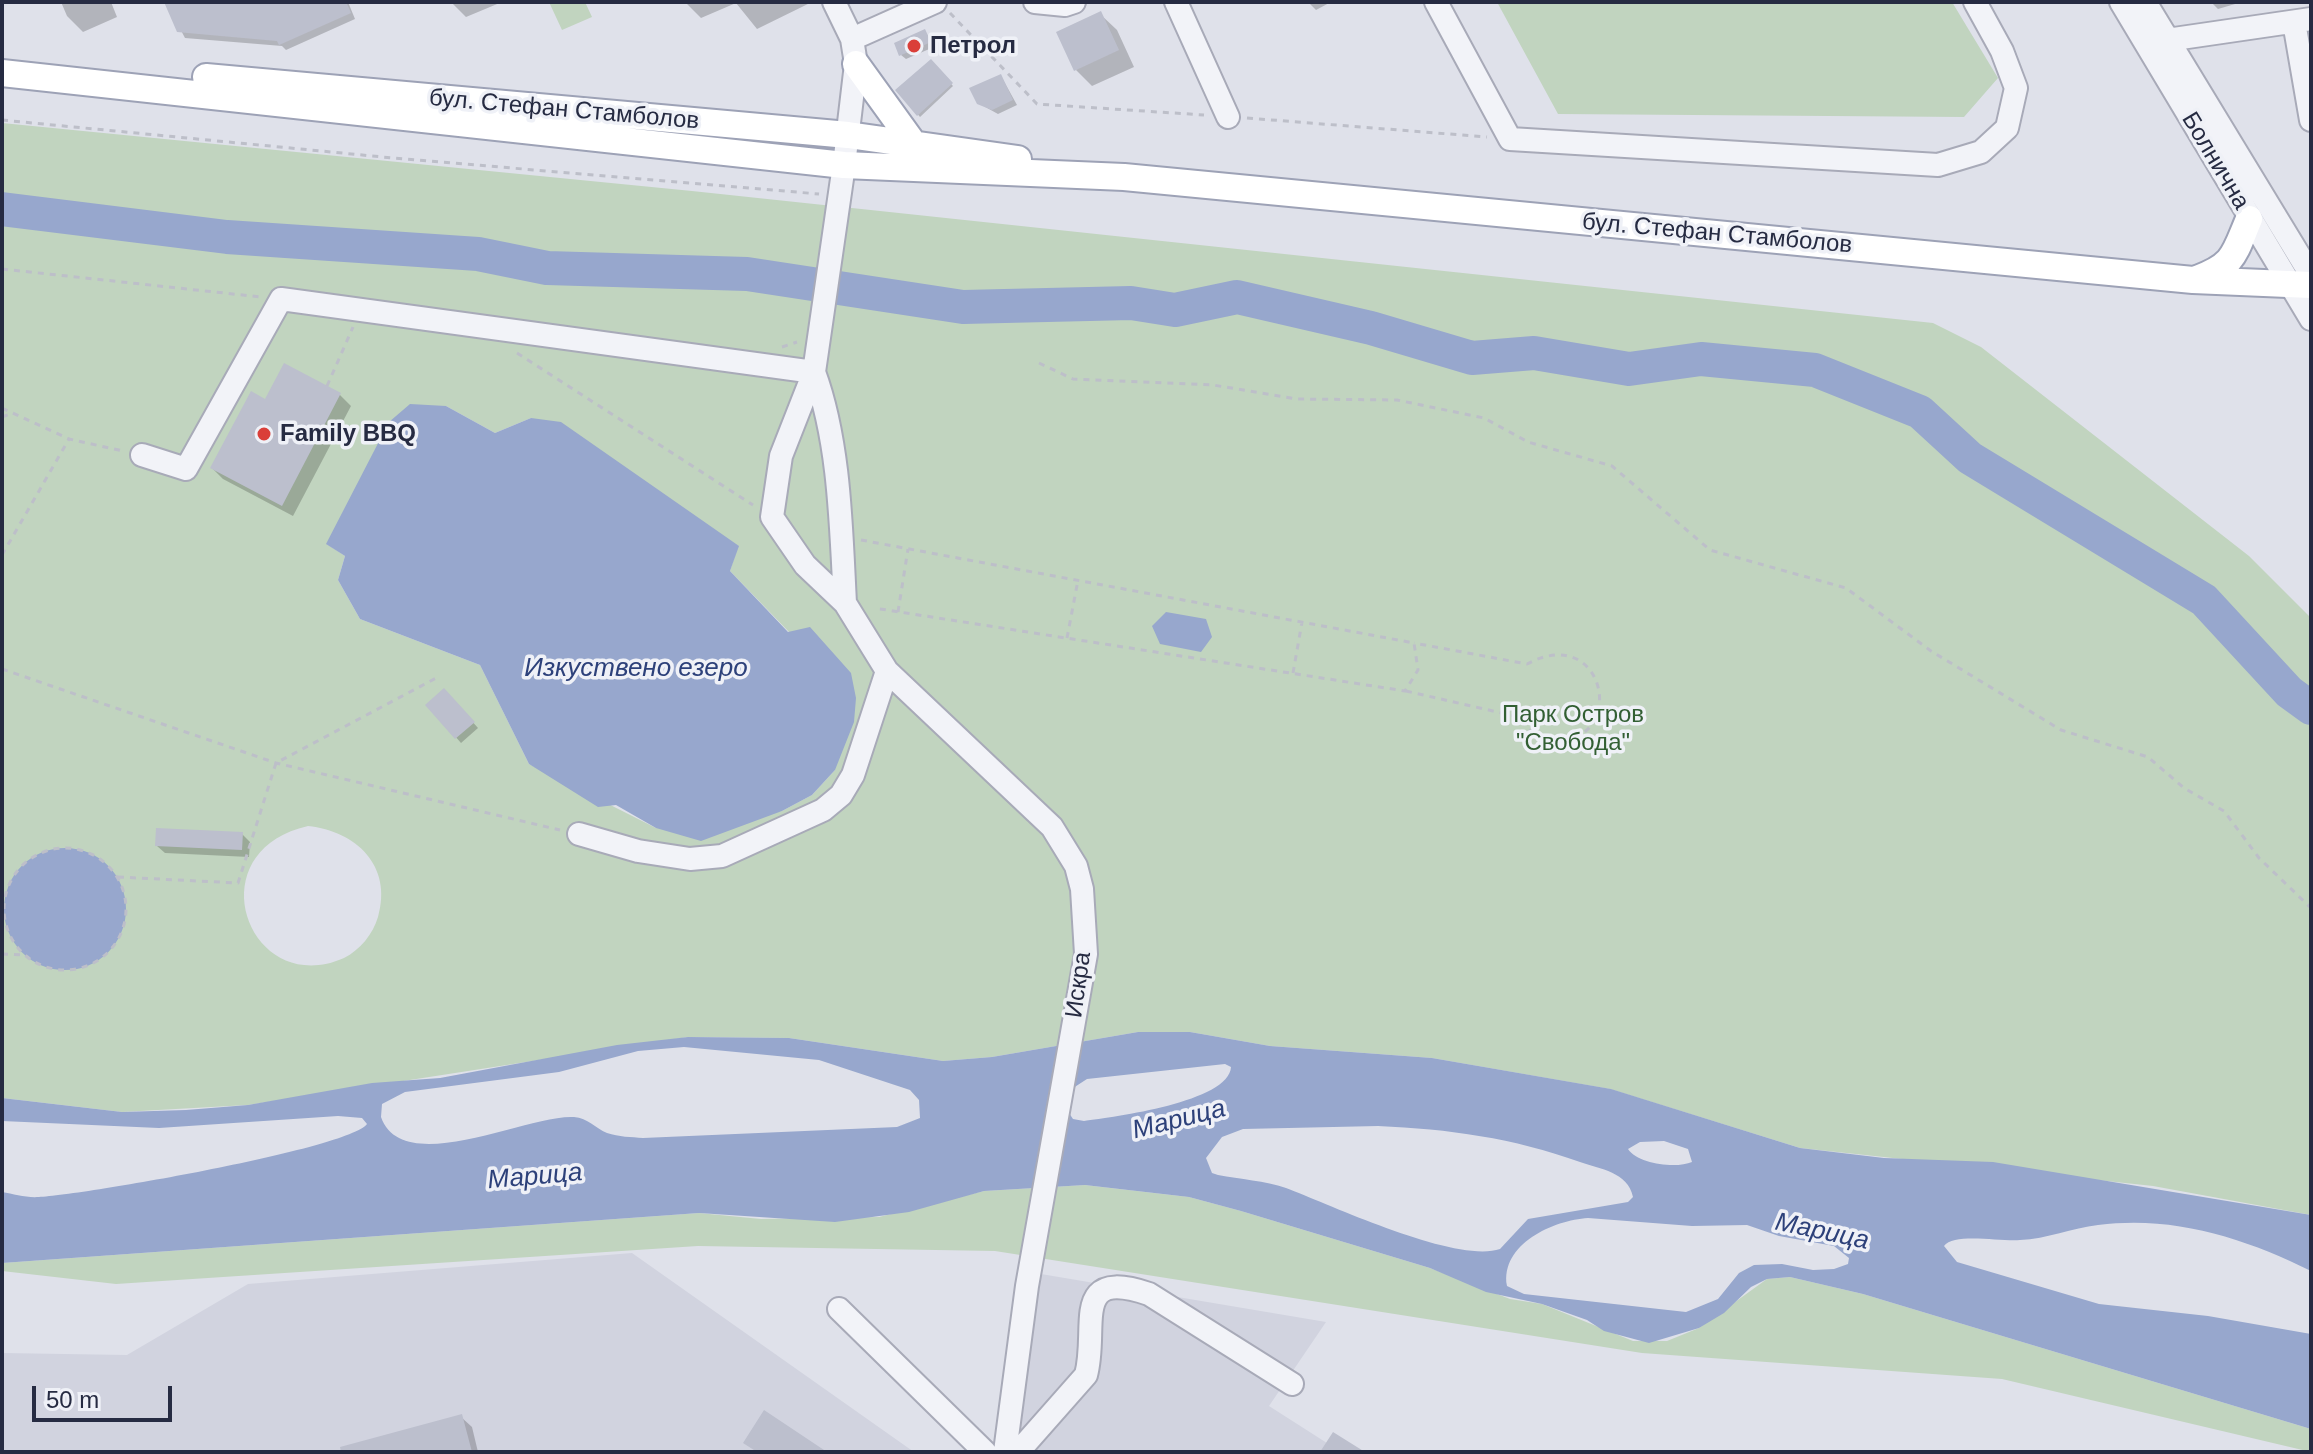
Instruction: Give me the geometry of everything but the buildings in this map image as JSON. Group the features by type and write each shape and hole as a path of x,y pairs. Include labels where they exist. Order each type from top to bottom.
{"main road":[{"path":"854,51 913,143"},
{"name":"бул. Стефан Стамболов","path":"2,58 848,135 1124,177"},
{"name":"бул. Стефан Стамболов","path":"2,73 844,165 1124,177 2193,280 2304,281"},
{"path":"2193,280 2221,270 2233,260 2249,219"}],"street":[{"path":"834,2 854,51 848,135 814,372 781,456 772,517 805,565 845,603"},
{"path":"854,51 935,2"},
{"path":"1035,2 1065,5 1074,2"},
{"path":"1176,2 1228,117"},
{"path":"1436,2 1510,139 1938,165 1981,152 2007,128 2016,88 2002,51 1975,2"},
{"name":"Болнична","path":"2121,2 2249,219 2304,281"},
{"name":"Болнична","path":"2145,2 2304,281 2311,319"},
{"path":"2167,40 2302,20 2311,120"},
{"path":"142,455 186,469 281,299 814,372"},
{"path":"814,372 825,402 842,536 845,603"},
{"name":"Искра","path":"845,603 887,671 1052,827 1076,866 1082,889 1086,954 1027,1286 1005,1452"},
{"path":"579,834 638,851 701,858 722,856 823,810 841,795 853,775 887,671"},
{"path":"1018,1452 1086,1375 1090,1314 1095,1297 1108,1287 1129,1287 1149,1294 1292,1384"},
{"path":"839,1309 985,1452"}],"path":[{"path":"2,120 408,160 840,196"},
{"path":"2,269 281,299"},
{"path":"327,386 362,309"},
{"path":"510,348 772,517"},
{"path":"1039,363 1073,379 1213,385 1297,399 1397,400 1484,418 1528,442 1612,466 1710,550 1846,588 1931,651 2061,730 2148,757 2184,788 2224,811 2259,858 2311,908"},
{"path":"2,408 69,439 142,455"},
{"path":"2,417 13,413"},
{"path":"2,555 69,439"},
{"path":"842,536 1527,664 1540,657 1565,655 1584,661 1598,680 1601,705 1591,724 1573,740 1548,740 1529,731 1519,717 1405,691 845,603"},
{"path":"898,612 908,548"},
{"path":"1067,638 1078,580"},
{"path":"1293,673 1302,622"},
{"path":"1405,691 1418,670 1414,643"},
{"path":"2,669 276,763 579,834"},
{"path":"238,883 276,763 440,676"},
{"path":"2,954 23,955 55,970 74,970 103,957 120,935 126,916 126,898 118,877 91,853 71,847 40,852 11,877 4,895 3,915 9,936 23,955"},
{"path":"2,876 11,877"},
{"path":"118,877 245,884"}],"shaded area":[{"path":"632,1253 914,1452 2,1452 2,1353 127,1355 248,1284"},
{"path":"1035,1273 1326,1322 1269,1406 1341,1452 1016,1452"}],"green space":[{"path":"549,2 585,2 592,17 562,30"},
{"path":"1497,2 1952,2 1998,78 1964,117 1558,114"},
{"name":"Парк Остров \"Свобода\"","path":"2,123 692,191 1933,323 1981,347 2249,556 2311,618 2311,1215 2153,1186 1800,1148 1610,1089 1432,1058 1270,1046 1190,1032 1138,1032 992,1057 943,1061 789,1038 688,1037 248,1105 122,1112 2,1098","holes":["446,406 495,433 531,418 738,546 730,571 789,632 835,770 812,795 782,811 656,828 529,764 480,665 360,619 338,580 345,556 327,544","308,826 341,835 367,854 380,882 381,899 376,923 360,946 344,958 311,965 282,959 261,942 248,918 244,890 252,864 273,841"]},
{"path":"1085,1185 1189,1197 1241,1211 1430,1268 1510,1299 1542,1304 1633,1341 1667,1341 1699,1328 1767,1279 1790,1277 1863,1294 2311,1429 2311,1452 2002,1379 1642,1353 995,1251 698,1246 116,1284 2,1271 2,1263 699,1213 761,1219 879,1217 984,1191"}],"water":[{"name":"Изкуствено езеро","path":"410,404 446,406 495,433 531,418 561,422 739,546 730,571 788,632 810,627 851,673 856,698 854,722 835,770 812,795 782,811 701,841 656,828 616,805 598,807 529,764 480,665 360,619 338,580 345,556 326,544 389,422"},
{"path":"1166,612 1206,619 1212,637 1201,652 1160,644 1152,626"},
{"path":"65,848 89,852 108,866 122,885 126,909 122,933 108,952 89,966 65,970 41,966 22,952 8,933 4,909 8,885 22,866 41,852"},
{"name":"Марица","path":"1138,1032 1190,1032 1270,1046 1432,1058 1611,1089 1800,1148 1884,1158 1993,1162 2311,1215 2311,1271 2234,1239 2154,1223 2098,1225 2030,1239 1958,1239 1944,1246 1957,1262 2099,1304 2208,1316 2311,1334 2311,1429 1863,1294 1790,1277 1767,1279 1751,1287 1724,1313 1699,1328 1649,1343 1604,1331 1587,1320 1542,1304 1486,1292 1430,1268 1241,1211 1189,1197 1085,1185 984,1191 909,1212 835,1222 699,1213 2,1263 2,1192 39,1197 157,1180 314,1146 367,1124 362,1118 338,1116 159,1128 2,1121 2,1098 122,1112 248,1105 372,1083 440,1078 617,1045 688,1037 789,1038 943,1061 992,1057","holes":["684,1047 819,1060 910,1090 919,1100 920,1118 897,1127 643,1138 607,1133 574,1117 468,1139 414,1143 394,1135 381,1117 382,1104 405,1092 559,1072 638,1051","1225,1064 1231,1067 1225,1079 1211,1090 1168,1106 1084,1121 1073,1119 1065,1107 1067,1092 1087,1079","1378,1126 1455,1132 1530,1147 1604,1170 1625,1182 1633,1197 1628,1202 1528,1219 1500,1249 1480,1251 1454,1248 1362,1219 1286,1188 1212,1173 1206,1158 1222,1137 1243,1129","1664,1141 1688,1149 1692,1162 1667,1165 1648,1162 1628,1149 1640,1142","1588,1218 1692,1226 1747,1225 1779,1236 1834,1246 1849,1258 1848,1264 1834,1269 1754,1265 1739,1273 1718,1299 1686,1312 1524,1294 1507,1286 1507,1271 1521,1247 1532,1237 1560,1224"]}],"waterway":[{"path":"2,209 227,237 478,254 547,268 747,274 963,307 1131,303 1175,310 1237,297 1371,328 1472,358 1534,353 1629,369 1701,359 1815,370 1920,412 1970,458 2204,600 2289,692 2311,708"}],"place":[{"name":"Петрол","path":"914,46"},
{"name":"Family BBQ","path":"264,434"}]}
